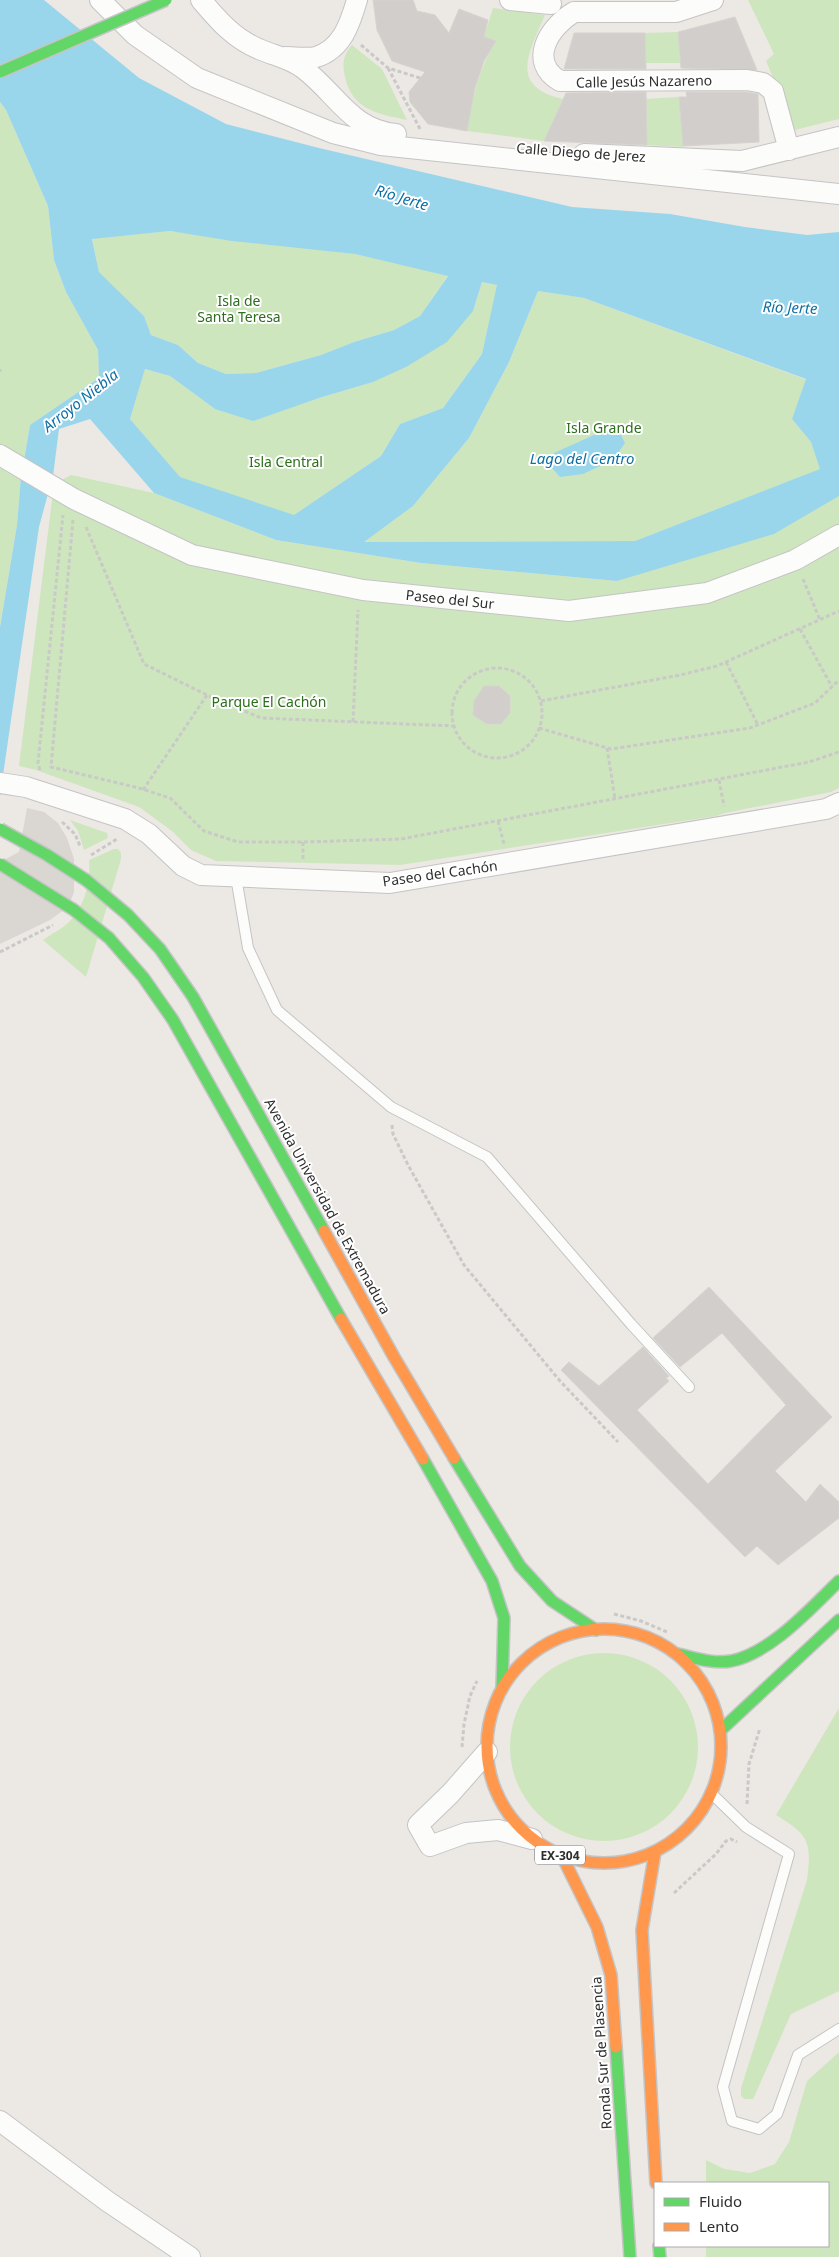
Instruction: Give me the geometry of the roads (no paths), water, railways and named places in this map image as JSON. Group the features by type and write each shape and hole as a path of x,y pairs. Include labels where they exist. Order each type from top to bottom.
{"main road":[{"path":"0,72 166,0"},
{"name":"Avenida Universidad de Extremadura","path":"0,829 47,855 86,880 128,915 160,949 193,997 241,1079 394,1357 494,1526 520,1566 552,1601 596,1630"},
{"path":"0,864 74,910 109,938 143,977 173,1020 329,1299 475,1548 492,1581 504,1618 502,1688"},
{"name":"EX-304","path":"678,1654 698,1676 713,1701 721,1730 721,1762 712,1794 689,1828 655,1852 624,1862 592,1863 562,1856 532,1839 509,1815 493,1785 487,1752 490,1719 502,1688 523,1662 550,1642 582,1631 596,1630 616,1630 648,1638 678,1654 717,1663 746,1657 790,1628 839,1581"},
{"path":"721,1730 839,1620"},
{"path":"655,1852 642,1930 656,2182"},
{"name":"Ronda Sur de Plasencia","path":"562,1856 597,1928 612,1975 630,2257"}],"street":[{"path":"100,0 135,35 197,78 340,135 381,145 839,194"},
{"path":"201,0 218,21 236,37 259,49 284,57 315,57 329,51 342,39 357,0"},
{"path":"510,0 551,4"},
{"name":"Calle Jesús Nazareno","path":"713,0 676,12 574,12 563,18 554,29 543,53 544,64 551,76 560,81 747,80 763,83 773,91 789,150"},
{"name":"Calle Diego de Jerez","path":"284,57 305,70 365,126 381,133 424,136 566,154 742,161 839,138"},
{"path":"315,57 322,61 326,68 333,97"},
{"name":"Paseo del Sur","path":"4,458 70,496 192,555 359,589 569,611 707,593 796,560 839,535"},
{"name":"Paseo del Cachón","path":"0,784 35,790 125,819 149,834 182,866 201,875 390,883 826,809 839,803"},
{"path":"487,1752 451,1793 418,1824 430,1846 466,1833 498,1830 532,1839"},
{"path":"0,2121 107,2201 190,2257"}],"lane":[{"path":"236,877 248,948 277,1010 391,1107 487,1157 631,1324 689,1387"},
{"path":"712,1794 746,1827 789,1854 724,2087 732,2120 759,2129 777,2114 798,2055 839,2029"}],"water":[{"path":"0,0 44,0 139,78 226,124 319,148 572,207 670,214 807,235 839,232 839,496 774,534 617,581 421,563 276,540 154,493 90,419 59,429 53,476 24,460 30,425 99,378 98,350 66,292 54,260 48,206 6,110 0,102","holes":["170,231 232,241 355,254 448,276 420,316 394,330 354,342 321,355 256,373 226,374 198,363 178,345 151,335 144,316 99,272 92,239","482,282 497,285 482,354 443,408 400,424 381,456 294,515 180,477 130,419 145,369 170,376 215,409 253,421 373,382 406,367 447,342 473,311","538,291 584,298 806,379 792,419 811,442 820,469 635,541 364,542 413,506 469,438 509,362"]},
{"name":"Lago del Centro","path":"605,430 620,433 625,443 613,460 583,474 560,477 551,467 554,453"},
{"path":"21,476 49,490 39,527 0,796 0,627 17,525"}],"water label":[{"name":"Río Jerte","path":"402,197"},
{"name":"Río Jerte","path":"790,307"},
{"name":"Arroyo Niebla","path":"80,400"}],"park label":[{"name":"Isla de Santa Teresa","path":"239,308"},
{"name":"Isla Grande","path":"604,427"},
{"name":"Isla Central","path":"286,461"},
{"name":"Parque El Cachón","path":"269,701"}]}
